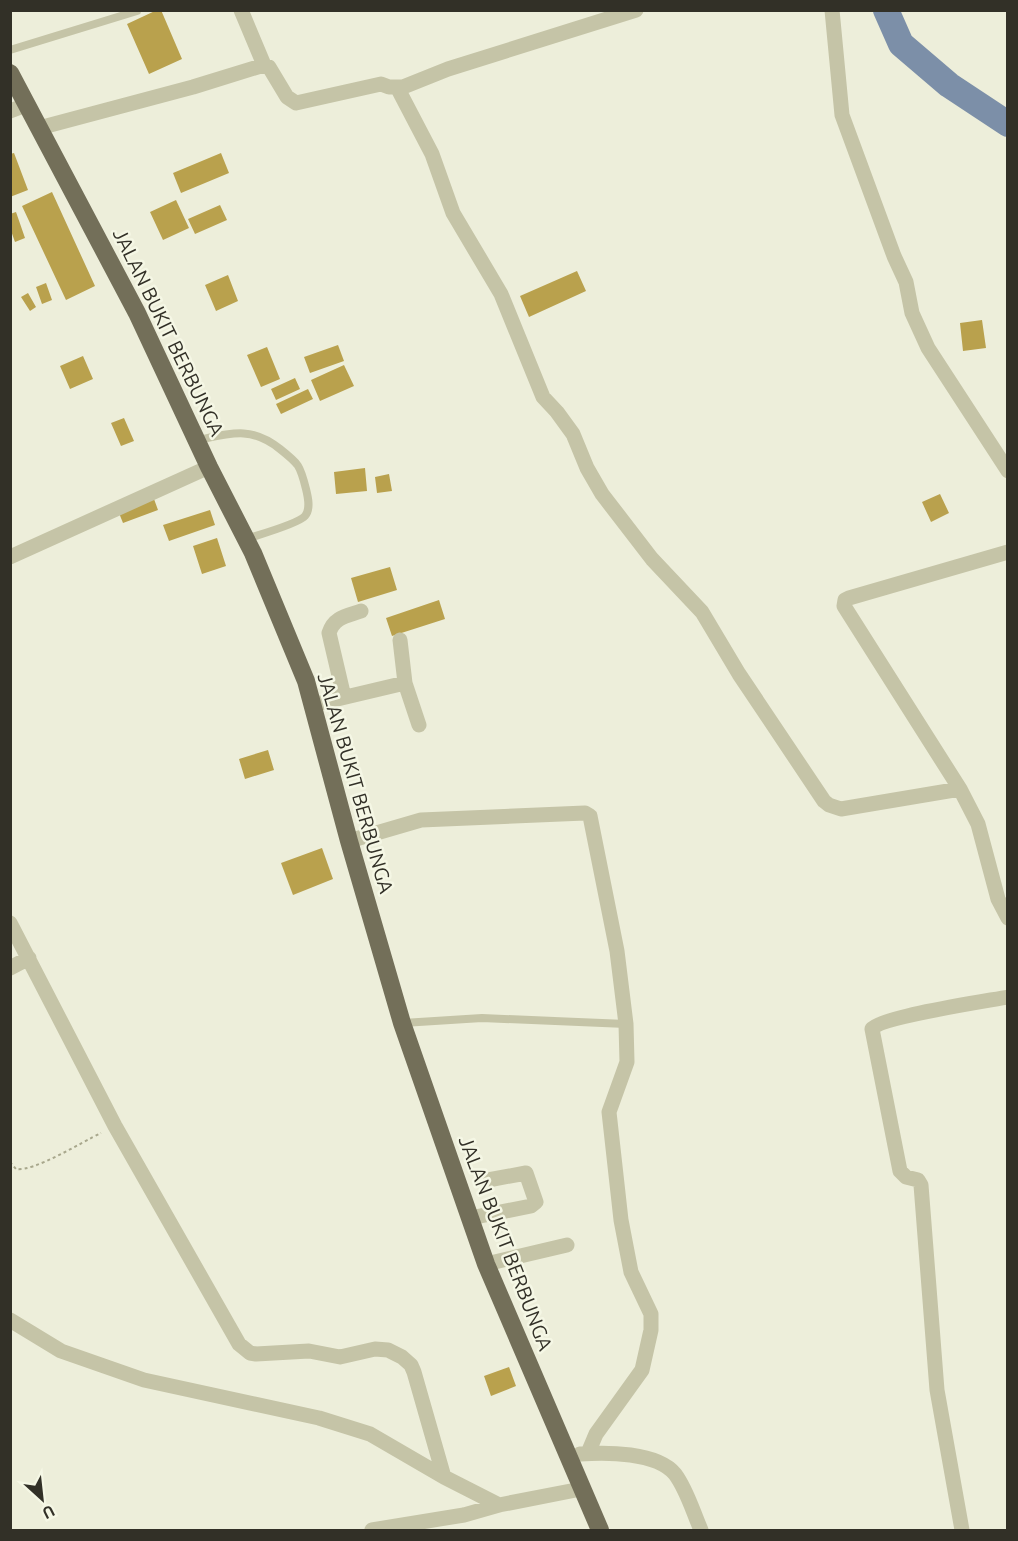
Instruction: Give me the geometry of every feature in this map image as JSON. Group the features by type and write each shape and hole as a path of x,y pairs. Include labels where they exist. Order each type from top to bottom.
{"main road":[{"name":"JALAN BUKIT BERBUNGA","path":"10,73 18,108 39,128 137,313 209,467 246,539 306,681 349,841 402,1023 486,1264 598,1530"}],"street":[{"path":"241,10 264,65 269,67 287,97 296,103 381,84 403,87 448,69 636,10"},
{"path":"832,10 842,115 894,256 906,282 912,313 928,348 1008,471"},
{"path":"39,128 193,87 264,65"},
{"path":"397,87 435,161 453,213 501,294 543,397 573,434 587,468 602,494 652,559 702,612 739,674 824,801 841,809 960,789"},
{"path":"10,557 209,467"},
{"path":"1008,552 844,600 844,606 960,789 978,824 998,899 1008,918"},
{"path":"344,697 329,633 333,623 361,611"},
{"path":"400,640 405,683 419,725"},
{"path":"312,705 405,683"},
{"path":"349,841 421,820 587,813 590,820 617,951 626,1024 627,1062 609,1112 621,1220 631,1272 651,1314 651,1330 642,1370 596,1434 588,1454"},
{"path":"10,923 115,1125 238,1344 250,1353 256,1354 309,1351 340,1358 375,1349 398,1354 411,1365 414,1372 444,1478"},
{"path":"10,968 29,958"},
{"path":"962,1530 937,1390 921,1185 918,1180 906,1177 900,1171 872,1029 877,1023 1008,997"},
{"path":"470,1218 531,1206 536,1202 526,1173 488,1180"},
{"path":"486,1264 567,1245"},
{"path":"10,1320 61,1351 144,1380 319,1418 370,1434 444,1478 499,1505"},
{"path":"566,1455 629,1455 647,1459 669,1469 681,1485 701,1530"},
{"path":"372,1530 464,1515 499,1505 581,1489"}],"lane":[{"path":"10,50 136,11"},
{"path":"198,440 231,433 258,435 268,440 298,464 301,470 308,498 309,510 306,515 302,519 246,539"},
{"path":"402,1023 482,1018 626,1024"}],"path":[{"path":"10,1162 16,1169 36,1166 115,1125"}],"building":[{"path":"161,10 182,59 149,74 127,24"},
{"path":"14,153 28,190 10,197 10,154"},
{"path":"221,153 229,173 181,193 173,173"},
{"path":"52,192 95,286 66,300 22,206"},
{"path":"176,200 189,228 163,240 150,212"},
{"path":"220,205 227,220 195,234 188,219"},
{"path":"16,212 25,238 15,242 10,228 10,214"},
{"path":"577,271 586,291 529,317 520,296"},
{"path":"228,275 238,301 216,311 205,285"},
{"path":"46,283 52,300 42,304 36,287"},
{"path":"28,293 36,307 30,311 21,297"},
{"path":"982,320 986,348 963,351 960,323"},
{"path":"338,345 344,361 310,373 304,357"},
{"path":"267,347 280,379 261,387 247,355"},
{"path":"83,356 93,379 70,389 60,366"},
{"path":"344,365 354,386 320,401 311,380"},
{"path":"295,378 300,389 276,400 271,389"},
{"path":"308,389 313,399 281,414 276,404"},
{"path":"124,418 134,441 121,446 111,423"},
{"path":"365,468 367,491 336,494 334,472"},
{"path":"389,474 392,491 377,493 375,477"},
{"path":"940,494 949,513 931,522 922,502"},
{"path":"154,499 158,510 123,523 119,513"},
{"path":"210,510 215,525 169,541 163,525"},
{"path":"217,538 226,566 202,574 193,546"},
{"path":"390,567 397,590 358,602 351,578"},
{"path":"439,600 445,619 392,636 386,618"},
{"path":"268,750 274,770 245,779 239,759"},
{"path":"322,848 333,879 293,895 281,863"},
{"path":"509,1367 516,1386 491,1396 484,1376"}],"waterway":[{"path":"886,10 901,44 949,85 1008,124"}]}
